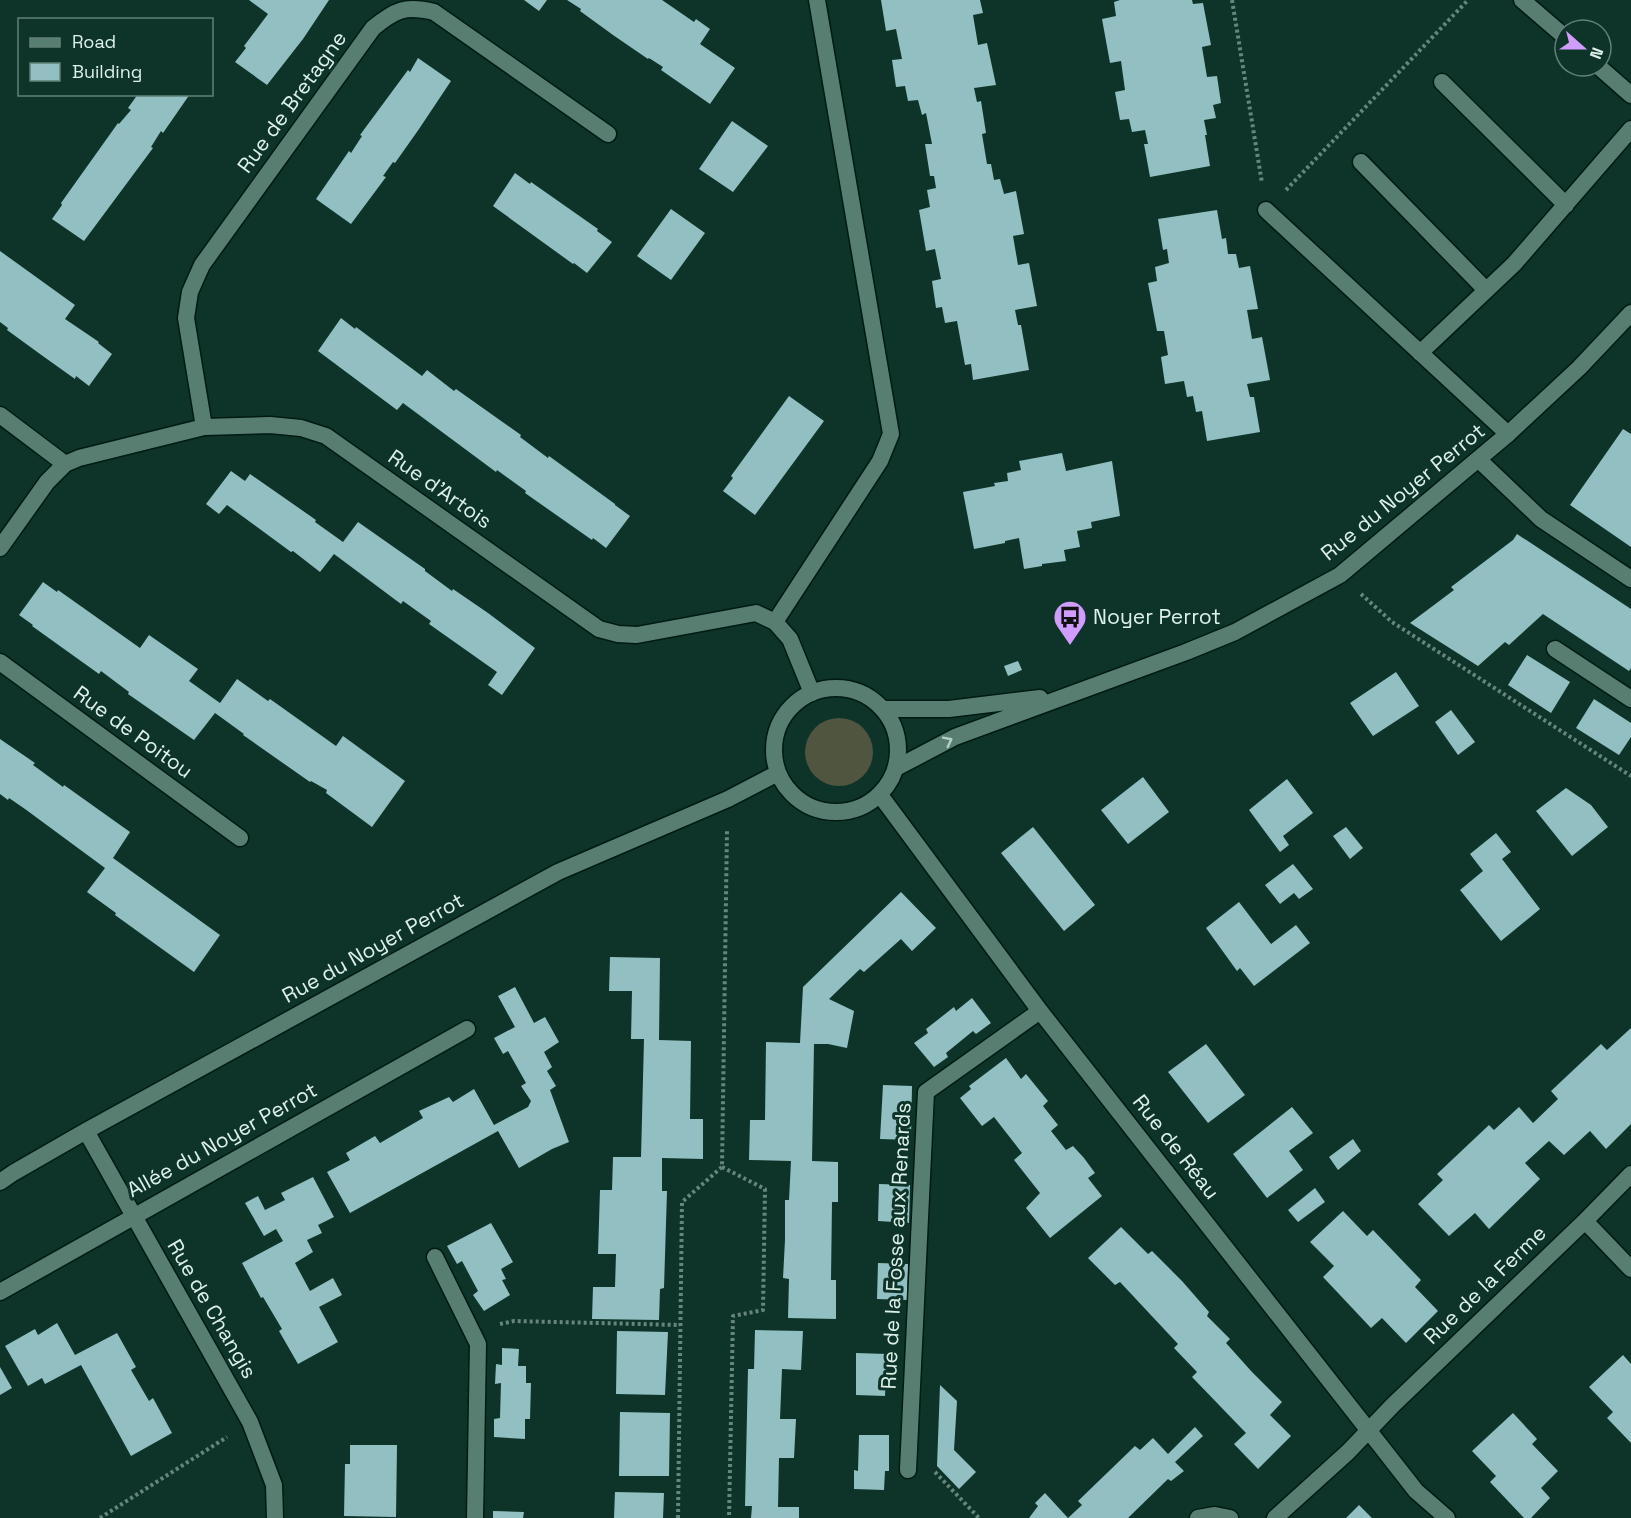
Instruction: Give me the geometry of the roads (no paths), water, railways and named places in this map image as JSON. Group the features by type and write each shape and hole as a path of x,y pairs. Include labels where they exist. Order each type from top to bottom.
{"street":[{"path":"812,693 790,639 775,622 880,461 891,435 817,0"},
{"path":"1522,0 1553,27"},
{"name":"Rue de Bretagne","path":"204,427 186,318 190,292 202,265 373,28 388,16 403,9 418,8 434,12 608,135"},
{"path":"1612,78 1631,95"},
{"path":"1442,82 1566,205"},
{"path":"1420,353 1514,264 1631,129"},
{"path":"1361,162 1486,290"},
{"path":"1266,210 1508,434"},
{"name":"Rue du Noyer Perrot","path":"896,768 956,737 1235,632 1340,575 1508,434 1579,368 1631,313"},
{"path":"0,415 65,464 47,482 0,548"},
{"name":"Rue d'Artois","path":"65,464 79,458 204,427 270,425 301,428 326,436 599,629 637,635 756,613 775,622"},
{"path":"1479,460 1541,519 1631,579"},
{"path":"1555,649 1631,699"},
{"name":"Rue de Poitou","path":"0,662 240,837"},
{"path":"831,688 850,690 868,697 883,709 895,728 898,753 896,768 890,782 880,795 863,807 844,813 823,812 804,804 789,791 778,773 774,755 776,735 783,718 796,703 812,693 831,688"},
{"name":"Rue du Noyer Perrot","path":"883,709 950,710 1069,695"},
{"name":"Rue du Noyer Perrot","path":"0,1182 86,1131 558,872 728,799 778,773"},
{"name":"Rue de Réau","path":"880,795 1040,1011 1416,1491 1447,1518"},
{"name":"Rue de la Fosse aux Renards","path":"908,1470 926,1092 1040,1011"},
{"name":"Allée du Noyer Perrot","path":"0,1292 467,1029"},
{"name":"Rue de Changis","path":"86,1131 250,1422 274,1485 275,1518"},
{"name":"Rue de la Ferme","path":"1275,1518 1348,1452 1631,1174"},
{"path":"1585,1221 1631,1269"},
{"path":"435,1257 478,1344 475,1518"},
{"path":"1198,1518 1215,1515 1230,1518"}],"place":[{"name":"Noyer Perrot","path":"1070,646"}]}
